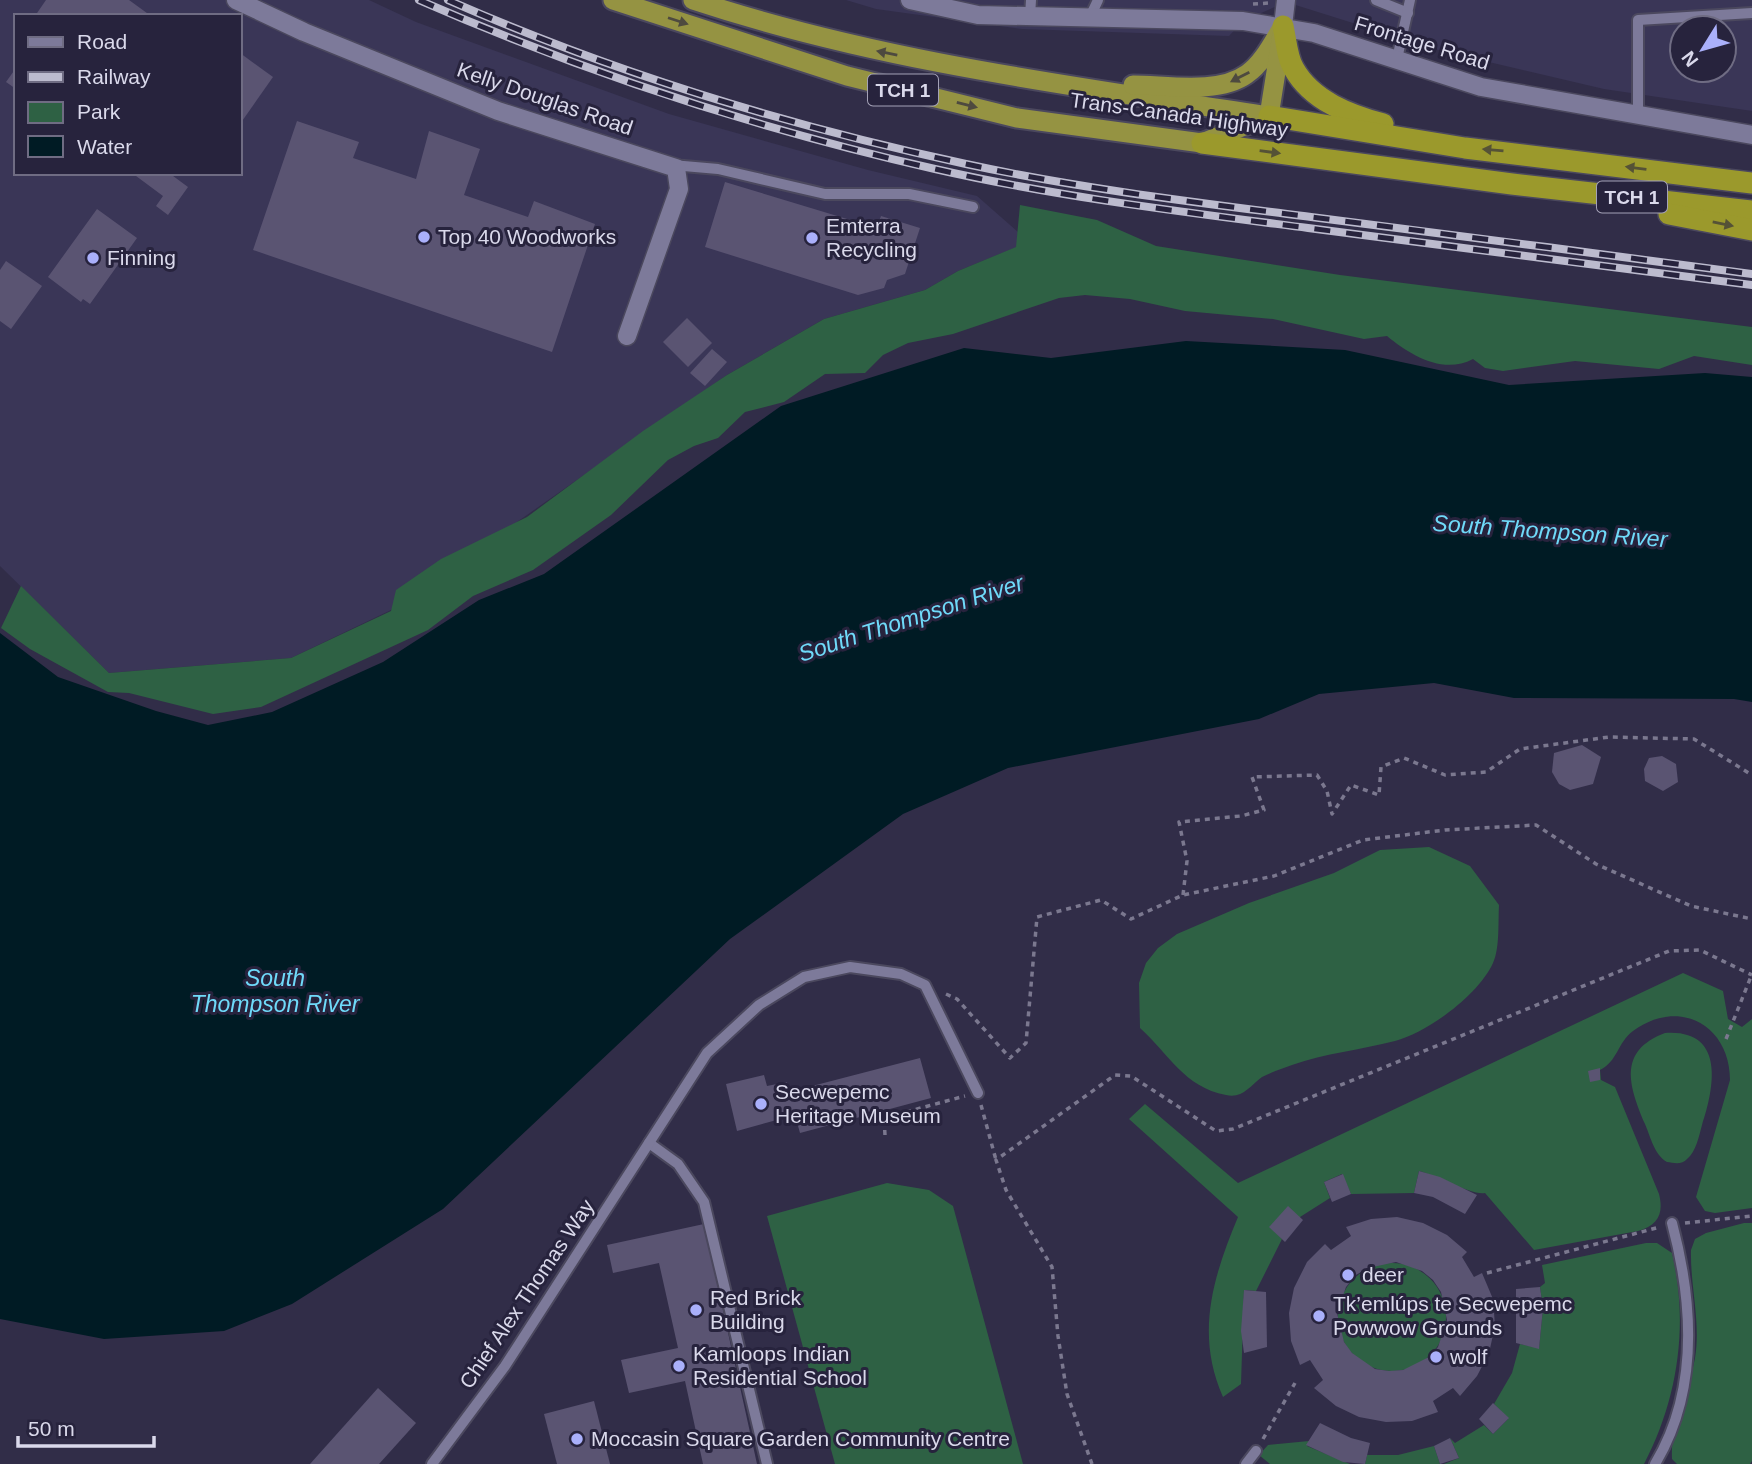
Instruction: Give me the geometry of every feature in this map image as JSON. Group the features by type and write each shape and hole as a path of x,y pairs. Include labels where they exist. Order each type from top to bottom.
{"highway":[{"name":"Trans-Canada Highway","path":"613,0 847,76 1017,118 1512,184 1752,211"},
{"name":"Trans-Canada Highway","path":"693,0 869,49 994,74 1465,148 1752,183"},
{"path":"1202,143 1269,116 1283,26"},
{"path":"994,74 1129,85 1200,86 1234,81 1249,73 1260,61 1283,26"},
{"path":"1283,26 1293,69 1320,98 1361,118 1465,148"},
{"path":"1512,184 1752,230"}],"street":[{"name":"Kelly Douglas Road","path":"236,0 304,32 498,111 671,165"},
{"name":"Frontage Road","path":"910,0 958,5 978,15 1030,8 1090,17 1243,21 1283,26 1481,87 1752,135"},
{"path":"1281,1 1283,26"},
{"path":"627,336 679,189 678,172 671,165"}],"lane":[{"path":"1090,17 1098,0"},
{"path":"1376,0 1408,13"},
{"path":"1397,59 1410,0"},
{"path":"1638,115 1638,20 1752,12"},
{"path":"671,165 718,169 825,194 909,194 973,207"},
{"name":"Chief Alex Thomas Way","path":"432,1464 505,1366 707,1053 759,1005 804,977 850,967 901,974 925,985"},
{"path":"925,985 978,1093"},
{"path":"649,1143 678,1164 704,1202 767,1464"},
{"path":"1655,1464 1678,1404 1688,1353 1686,1287 1672,1223"},
{"path":"1247,1464 1255,1451"}],"path":[{"path":"1183,895 1187,862 1179,822 1241,816 1264,810 1252,777 1317,775 1327,791 1332,814 1351,785 1378,795 1381,767 1404,758 1446,775 1486,772 1520,749 1609,737 1694,739 1752,775"},
{"path":"925,985 957,999 1010,1058 1026,1043 1037,917 1101,900 1131,919 1183,895 1274,876 1363,840 1445,830 1536,825 1596,864 1690,906 1752,919"},
{"path":"996,1160 1115,1075 1131,1076 1216,1131 1233,1129 1669,951 1700,950 1752,975 1726,1039"},
{"path":"885,1135 884,1118 978,1093 1006,1191 1052,1266 1058,1336 1067,1394 1092,1464"},
{"path":"1487,1273 1672,1223 1752,1216"},
{"path":"1255,1451 1295,1383"}],"shaded area":[{"path":"0,0 369,0 416,22 669,114 868,170 977,196 1018,232 1017,247 958,271 925,290 824,319 727,375 391,610 291,658 109,673 0,566"},
{"path":"846,0 1752,0 1752,111 1604,89 1442,51 1286,2 1243,21 1229,36 1022,29 876,9"}],"green space":[{"path":"1020,205 1097,220 1156,246 1340,275 1752,327 1752,365 1694,356 1659,369 1575,361 1503,371 1485,368 1473,359 1450,365 1427,361 1387,336 1364,339 1273,319 1185,311 1130,299 1085,295 1059,298 953,334 908,343 883,355 865,373 825,374 784,402 745,412 718,438 694,446 668,460 611,515 533,570 473,596 428,630 261,707 213,714 129,693 108,692 30,649 1,628 21,586 109,673 291,658 391,611 396,590 441,559 527,517 643,431 727,375 824,319 925,290 958,271 1016,247"},
{"path":"1429,847 1470,866 1499,905 1498,943 1493,963 1477,987 1437,1021 1395,1041 1317,1057 1292,1065 1265,1075 1246,1091 1232,1096 1211,1091 1188,1077 1140,1028 1139,983 1146,963 1158,948 1177,934 1249,903 1334,873 1380,850"},
{"path":"1683,973 1723,991 1728,1019 1742,1027 1752,1019 1752,1208 1715,1213 1705,1211 1696,1197 1730,1080 1728,1061 1721,1044 1711,1031 1699,1022 1684,1017 1650,1021 1633,1031 1610,1062 1600,1070 1601,1080 1615,1087 1659,1194 1661,1207 1655,1222 1638,1231 1534,1250 1485,1193 1472,1191 1419,1171 1414,1193 1351,1194 1342,1174 1324,1182 1330,1198 1300,1217 1270,1226 1282,1239 1256,1291 1244,1290 1241,1384 1223,1397 1210,1351 1209,1328 1215,1284 1238,1217 1129,1119 1145,1104 1238,1183"},
{"path":"1665,1033 1684,1034 1698,1040 1707,1050 1711,1063 1712,1078 1707,1110 1695,1148 1685,1161 1680,1163 1667,1162 1656,1150 1639,1110 1632,1083 1633,1060 1639,1049"},
{"path":"887,1183 929,1190 953,1206 1023,1464 835,1464 767,1216"},
{"path":"1752,1223 1752,1461 1750,1464 1677,1464 1672,1459 1674,1434 1697,1344 1691,1250 1695,1239 1706,1233"},
{"path":"1657,1243 1672,1253 1680,1307 1680,1334 1665,1414 1644,1464 1444,1464 1459,1458 1450,1438 1455,1443 1484,1425 1493,1434 1508,1419 1494,1404 1512,1373 1520,1344 1539,1348 1543,1308 1540,1287 1545,1283 1542,1265"},
{"path":"1392,1263 1413,1267 1430,1279 1442,1296 1446,1317 1442,1338 1430,1355 1413,1367 1392,1371 1371,1367 1354,1355 1342,1338 1338,1317 1342,1296 1354,1279 1371,1267"},
{"path":"1309,1441 1307,1446 1350,1464 1270,1464 1259,1455 1268,1445"},
{"path":"1434,1446 1440,1464 1365,1464 1367,1455 1398,1455"}],"water":[{"name":"South Thompson River","path":"1186,341 1345,350 1509,385 1705,373 1752,377 1752,702 1734,699 1514,698 1434,683 1319,694 1259,719 1008,768 903,814 730,939 443,1209 292,1304 224,1331 104,1339 0,1319 0,633 58,677 156,711 208,725 272,712 383,662 479,600 544,574 781,406 964,348 1051,358"}],"building":[{"path":"46,0 129,0 148,14 36,14"},
{"path":"242,54 273,77 242,121"},
{"path":"14,71 14,88 6,82"},
{"name":"Top 40 Woodworks","path":"297,121 359,142 353,158 416,179 429,131 480,149 464,195 528,217 534,201 595,224 552,352 253,250"},
{"name":"Finning","path":"135,175 172,175 188,187 168,215 156,206 163,196"},
{"name":"Emterra Recycling","path":"725,182 877,228 881,216 920,228 905,274 887,280 884,288 858,295 705,247"},
{"name":"Finning","path":"97,209 137,238 90,304 83,299 81,302 48,277"},
{"path":"6,261 42,286 11,329 0,321 0,270"},
{"path":"687,318 712,343 688,367 663,342"},
{"path":"712,349 727,362 705,386 690,373"},
{"path":"1582,745 1601,757 1593,784 1570,790 1559,784 1552,772 1554,753"},
{"path":"1662,756 1676,764 1678,782 1663,791 1645,781 1644,769 1649,758"},
{"path":"920,1058 931,1098 800,1133 795,1115 737,1131 726,1084 764,1075 767,1086 787,1082 789,1092"},
{"path":"1600,1068 1600,1080 1590,1082 1588,1071"},
{"path":"1419,1171 1440,1177 1477,1195 1465,1214 1433,1197 1414,1193"},
{"path":"1343,1174 1351,1194 1332,1202 1324,1182"},
{"path":"1288,1206 1303,1220 1285,1242 1269,1227"},
{"name":"Tk’emlúps te Secwepemc Powwow Grounds","path":"1397,1217 1423,1223 1447,1235 1467,1252 1462,1257 1474,1277 1482,1273 1493,1299 1495,1326 1489,1353 1477,1376 1460,1396 1453,1388 1433,1401 1438,1412 1412,1421 1386,1422 1359,1417 1336,1406 1314,1388 1323,1380 1310,1360 1300,1365 1291,1341 1289,1313 1294,1288 1307,1262 1325,1244 1331,1250 1351,1236 1346,1227 1371,1219","holes":["1396,1262 1422,1271 1433,1280 1441,1292 1447,1320 1438,1347 1429,1357 1403,1370 1375,1369 1352,1353 1344,1342 1337,1313 1346,1287 1356,1275 1368,1268"]},
{"name":"Red Brick Building","path":"704,1224 757,1464 703,1464 685,1381 629,1393 621,1360 678,1348 659,1263 613,1273 607,1245"},
{"path":"1540,1287 1543,1308 1539,1349 1516,1343 1516,1289"},
{"path":"1244,1290 1266,1292 1267,1347 1244,1353 1241,1331"},
{"path":"378,1388 416,1423 379,1464 310,1464"},
{"name":"Moccasin Square Garden Community Centre","path":"594,1401 610,1464 557,1464 544,1414"},
{"path":"1493,1403 1509,1418 1493,1434 1479,1419"},
{"path":"1320,1423 1351,1438 1370,1443 1365,1464 1343,1462 1306,1445"},
{"path":"1450,1438 1459,1458 1440,1464 1434,1446"}],"railway":[{"path":"419,0 545,52 673,97 803,136 981,179 1168,210 1752,285"},
{"path":"448,0 574,51 703,95 834,133 966,164 1142,195 1752,274"}],"place":[{"name":"Top 40 Woodworks","path":"424,237"},
{"name":"Emterra Recycling","path":"812,238"},
{"name":"Finning","path":"93,258"},
{"name":"Secwepemc Heritage Museum","path":"761,1104"},
{"name":"deer","path":"1348,1275"},
{"name":"Red Brick Building","path":"696,1310"},
{"name":"Tk’emlúps te Secwepemc Powwow Grounds","path":"1319,1316"},
{"name":"wolf","path":"1436,1357"},
{"name":"Kamloops Indian Residential School","path":"679,1366"},
{"name":"Moccasin Square Garden Community Centre","path":"577,1439"}]}
